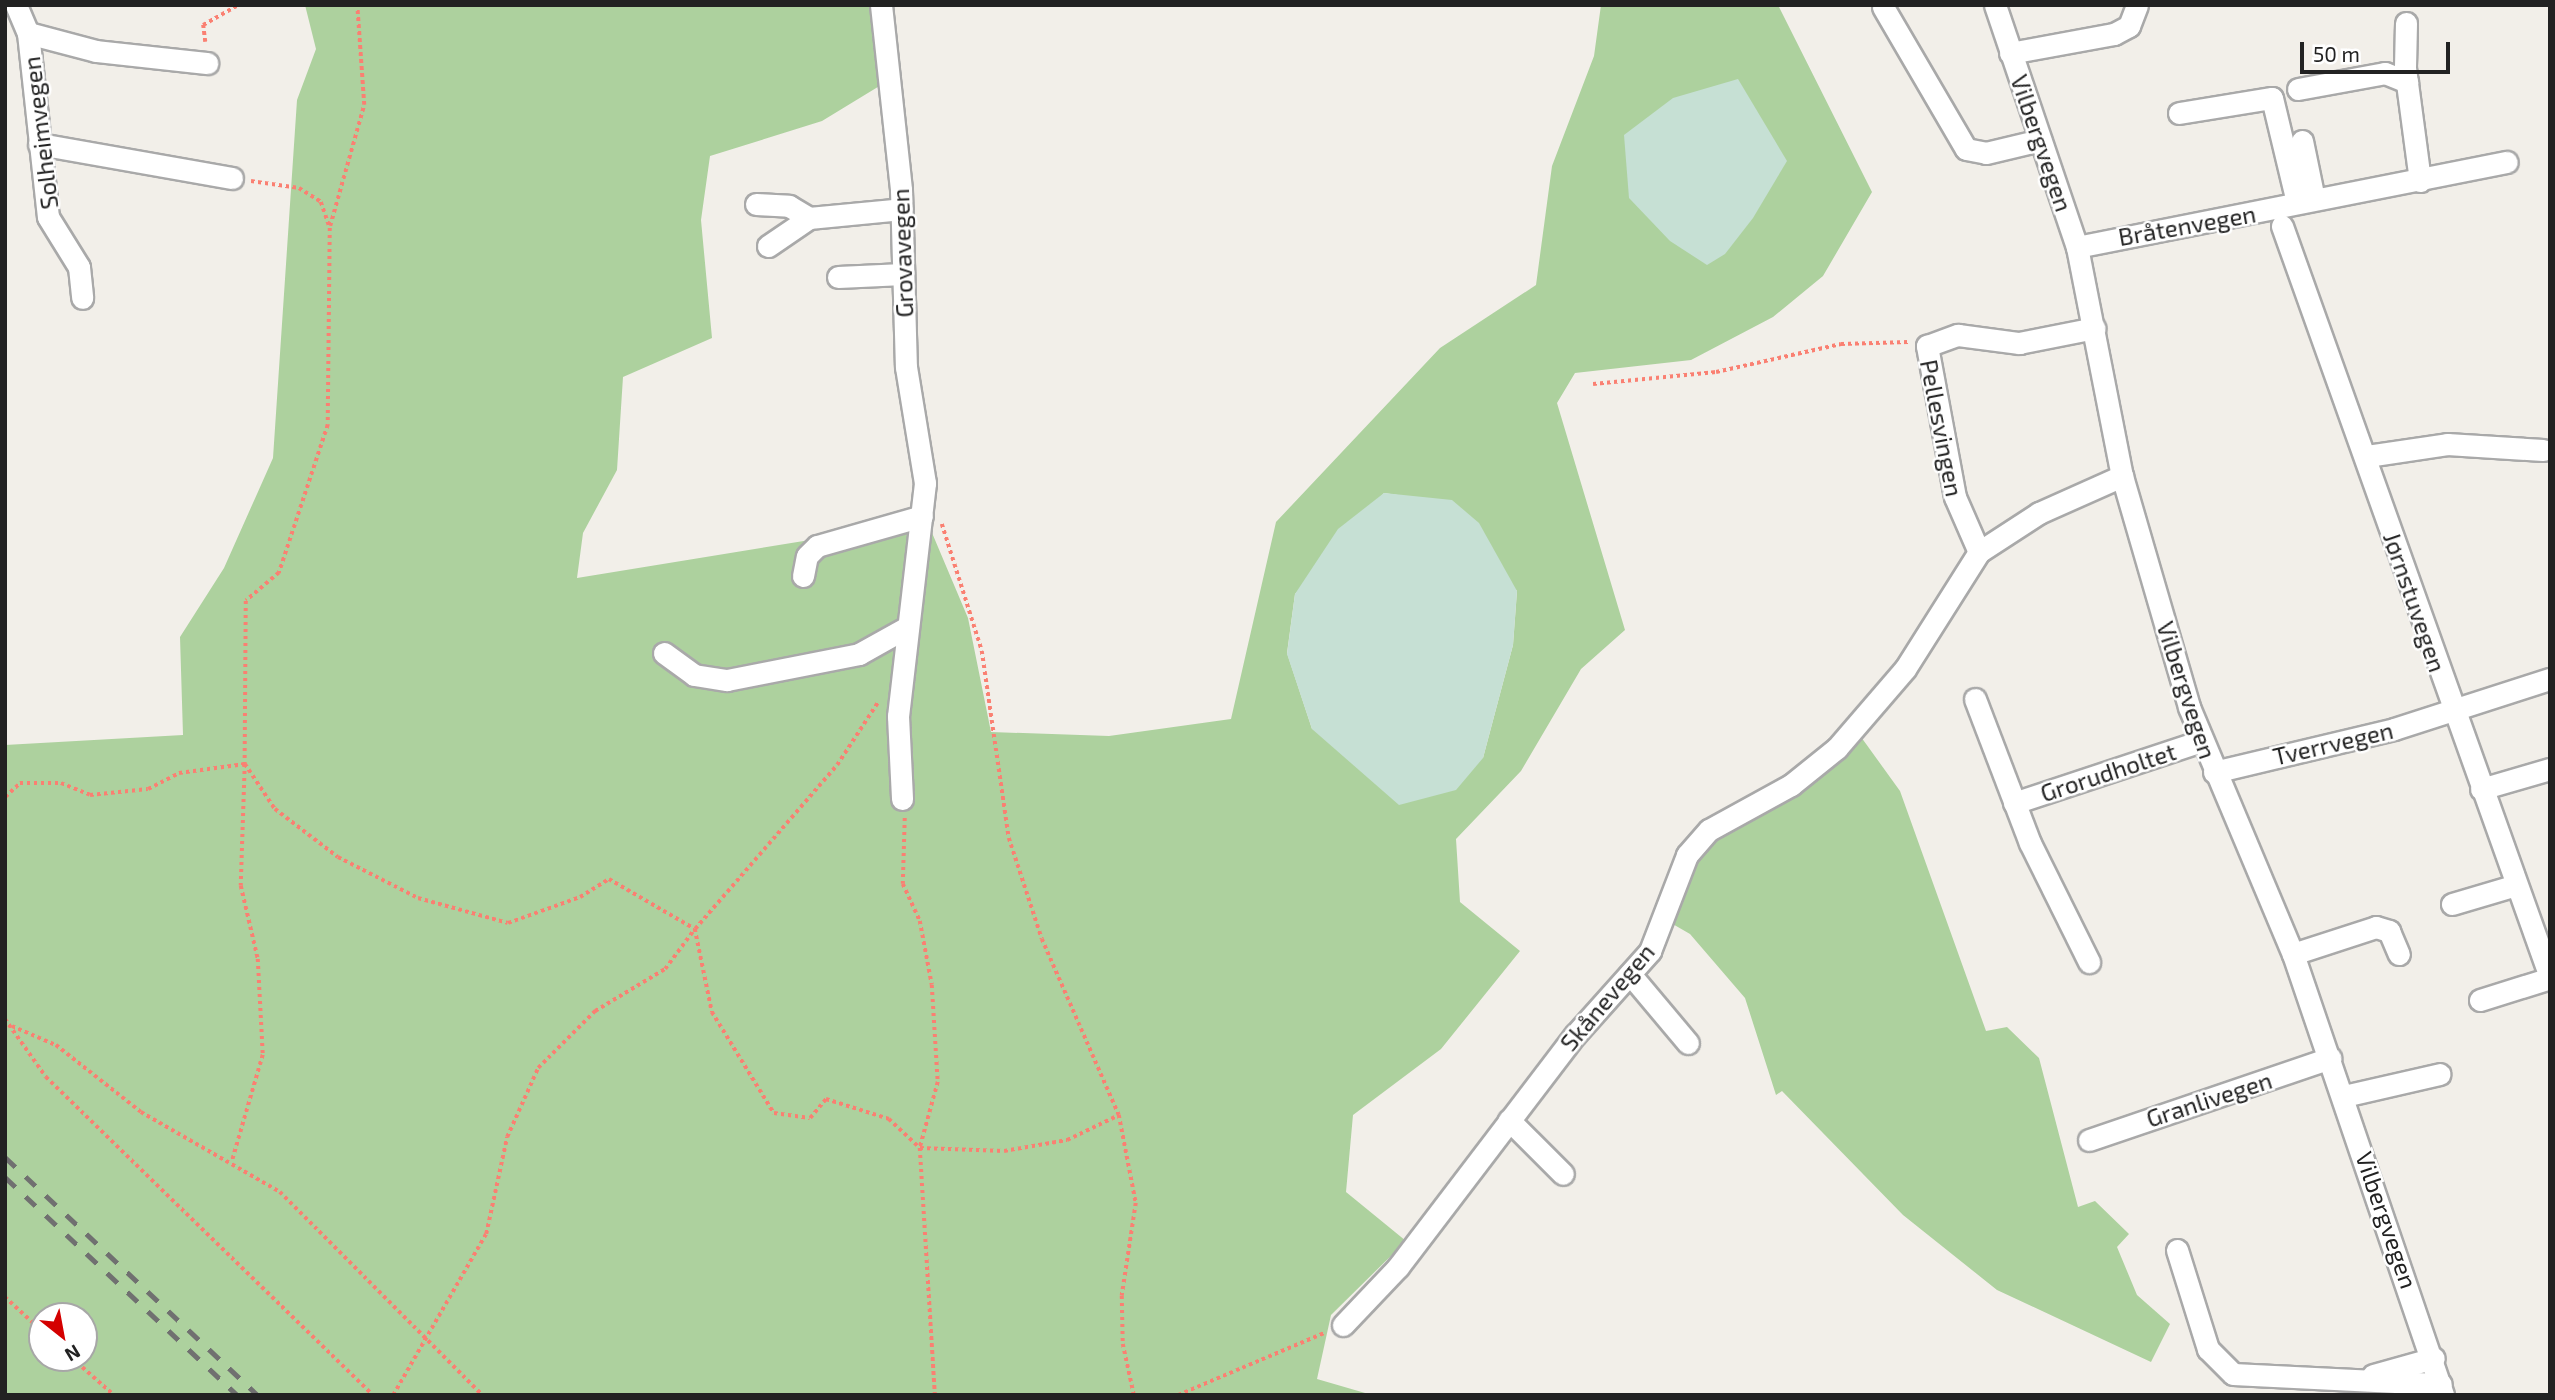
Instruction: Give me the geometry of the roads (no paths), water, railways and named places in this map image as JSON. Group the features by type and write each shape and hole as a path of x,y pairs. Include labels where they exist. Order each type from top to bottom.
{"street":[{"name":"Solheimvegen","path":"16,5 28,33 48,217 79,267 82,298"},
{"name":"Grovavegen","path":"881,5 902,209 906,367 924,500 904,629 897,737 902,799"},
{"name":"Vilbergvegen","path":"1995,5 2077,247 2122,476 2202,740 2293,954 2434,1359 2442,1390 2365,1378 2248,1378 2227,1371 2208,1349 2178,1250"},
{"path":"2010,53 2114,34 2129,26 2137,5"},
{"path":"1883,8 1966,149 1986,153 2040,140"},
{"path":"2406,23 2407,82 2420,181"},
{"path":"28,33 96,51 207,63"},
{"path":"2298,89 2385,73 2407,82"},
{"path":"2179,113 2272,98 2305,201"},
{"path":"2302,141 2305,201"},
{"path":"39,144 232,178"},
{"name":"Bråtenvegen","path":"2077,247 2507,162"},
{"path":"756,204 789,206 809,218"},
{"path":"768,246 809,218 902,209"},
{"name":"Jørnstuvegen","path":"2282,226 2367,456 2451,710 2550,977"},
{"path":"838,278 904,274"},
{"name":"Pellesvingen","path":"1979,552 1955,497 1927,346 1958,335 2019,343 2095,328"},
{"path":"2367,456 2447,444 2543,450"},
{"name":"Skånevegen","path":"1343,1325 1398,1267 1508,1120 1630,974 1658,935 1686,855 1725,818 1791,785 1837,748 1911,659 1979,552 2039,513 2122,476"},
{"path":"803,576 807,556 817,547 924,500"},
{"path":"664,653 694,675 727,680 859,654 904,629"},
{"name":"Tverrvegen","path":"2214,772 2451,710 2550,679"},
{"name":"Grorudholtet","path":"1975,699 2014,803 2067,927 2089,962"},
{"name":"Grorudholtet","path":"2014,803 2202,740"},
{"path":"2481,789 2550,769"},
{"path":"2452,904 2516,885"},
{"path":"2293,954 2376,927 2389,931 2399,954"},
{"path":"1630,974 1688,1043"},
{"path":"2480,1000 2550,977"},
{"name":"Granlivegen","path":"2089,1140 2330,1058"},
{"path":"2344,1096 2440,1074"},
{"path":"1508,1120 1563,1174"},
{"name":"Vilbergvegen","path":"2365,1378 2434,1359"}],"railway":[{"path":"5,1157 258,1395"},
{"path":"5,1177 237,1395"}]}
